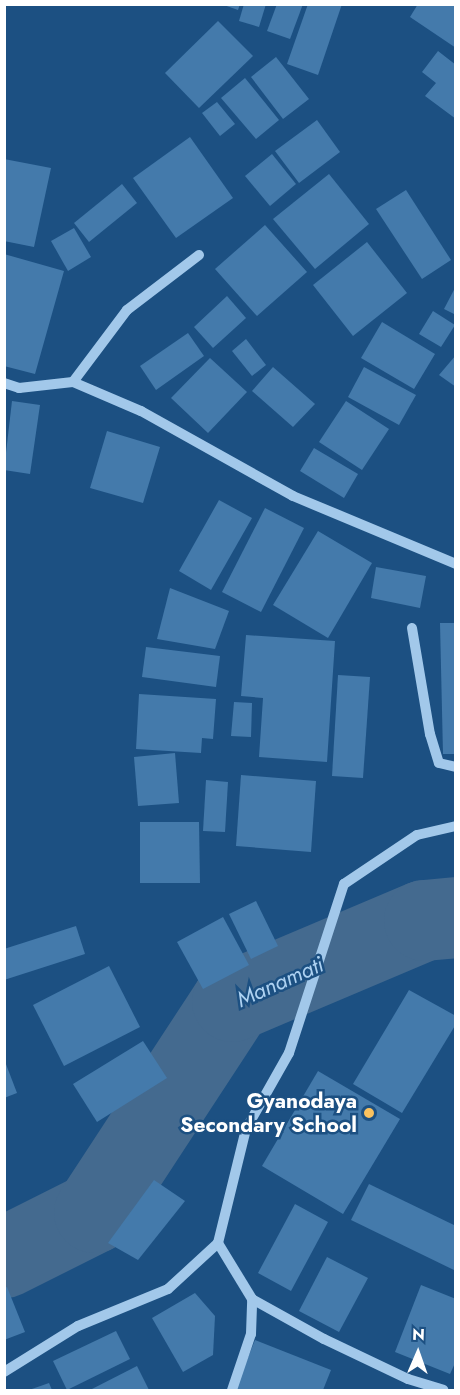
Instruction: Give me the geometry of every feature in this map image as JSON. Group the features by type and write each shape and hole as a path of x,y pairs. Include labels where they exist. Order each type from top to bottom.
{"street":[{"path":"73,382 127,310 199,255"},
{"path":"4,383 19,388 73,382 141,411 293,496 456,564"},
{"path":"412,628 430,734 439,763 456,767"},
{"path":"4,1372 78,1326 168,1289 218,1243 246,1129 289,1053 344,884 417,835 456,826"},
{"path":"218,1243 252,1299 324,1339 408,1379 443,1390"},
{"path":"232,1390 251,1334 252,1299"}],"building":[{"path":"221,4 240,4 238,10"},
{"path":"244,4 266,4 259,27 239,21"},
{"path":"277,4 303,4 290,39 267,31"},
{"path":"308,4 342,4 318,75 287,64"},
{"path":"418,4 456,4 456,48 410,17"},
{"path":"218,21 253,56 199,108 165,73"},
{"path":"438,51 456,65 456,119 425,96 436,83 422,72"},
{"path":"276,57 309,99 283,119 251,77"},
{"path":"245,78 279,120 256,139 221,98"},
{"path":"217,102 235,124 220,136 202,113"},
{"path":"317,120 340,152 299,183 275,151"},
{"path":"190,137 233,198 176,238 133,178"},
{"path":"272,154 296,184 270,206 245,176"},
{"path":"4,159 51,168 34,247 4,241"},
{"path":"329,174 369,224 315,269 273,219"},
{"path":"122,184 137,203 89,242 74,223"},
{"path":"406,190 451,260 422,279 376,209"},
{"path":"265,225 307,272 257,316 215,269"},
{"path":"74,228 91,257 68,271 51,241"},
{"path":"367,242 407,293 353,336 313,285"},
{"path":"4,254 64,271 35,374 4,366"},
{"path":"456,286 456,315 444,309"},
{"path":"227,296 246,318 213,348 194,327"},
{"path":"433,311 455,325 441,347 419,334"},
{"path":"382,322 435,354 414,389 361,358"},
{"path":"188,333 204,356 156,390 140,366"},
{"path":"246,339 266,365 252,376 232,351"},
{"path":"456,355 456,387 439,375"},
{"path":"210,358 247,392 208,433 171,398"},
{"path":"273,367 315,404 293,427 252,391"},
{"path":"364,367 416,395 399,425 348,397"},
{"path":"12,401 40,405 30,474 4,470"},
{"path":"346,401 389,429 362,470 319,442"},
{"path":"107,431 160,447 143,503 90,488"},
{"path":"314,448 358,474 344,498 300,471"},
{"path":"219,500 252,518 211,590 179,571"},
{"path":"265,508 304,528 261,612 222,592"},
{"path":"318,531 372,563 328,638 273,605"},
{"path":"376,567 426,576 420,608 371,598"},
{"path":"170,588 229,611 215,649 157,639"},
{"path":"440,623 456,623 456,754 443,754"},
{"path":"246,635 335,641 327,762 259,757 263,698 241,696"},
{"path":"146,647 220,656 216,687 142,677"},
{"path":"338,675 370,677 363,778 332,776"},
{"path":"139,694 216,699 213,739 202,738 201,753 136,749"},
{"path":"234,702 252,703 251,737 231,736"},
{"path":"175,753 179,803 138,806 134,757"},
{"path":"241,775 316,781 311,852 236,846"},
{"path":"206,780 228,782 225,832 203,831"},
{"path":"140,822 199,822 200,883 140,883"},
{"path":"256,901 278,946 251,959 229,914"},
{"path":"223,917 249,965 203,989 177,942"},
{"path":"76,926 85,954 4,980 4,949"},
{"path":"109,966 140,1027 64,1066 33,1005"},
{"path":"409,990 456,1016 456,1024 402,1113 353,1084"},
{"path":"143,1041 167,1078 97,1122 73,1084"},
{"path":"4,1059 17,1093 4,1098"},
{"path":"318,1071 400,1119 343,1214 262,1166"},
{"path":"154,1180 185,1201 138,1260 108,1243"},
{"path":"369,1184 456,1226 456,1271 351,1220"},
{"path":"295,1204 328,1222 291,1291 258,1273"},
{"path":"327,1257 368,1278 339,1332 299,1311"},
{"path":"421,1285 456,1299 456,1361 450,1374 395,1352"},
{"path":"7,1287 25,1332 4,1340 4,1288"},
{"path":"195,1293 215,1316 213,1355 183,1372 152,1318"},
{"path":"116,1331 130,1359 67,1390 53,1361"},
{"path":"255,1340 331,1370 323,1390 235,1390"},
{"path":"137,1366 149,1390 90,1390"},
{"path":"49,1383 52,1390 29,1390"}],"waterway":[{"name":"Manamati","path":"4,1257 94,1212 232,1001 424,920 456,917"}],"place":[{"name":"Gyanodaya Secondary School","path":"369,1113"}]}
